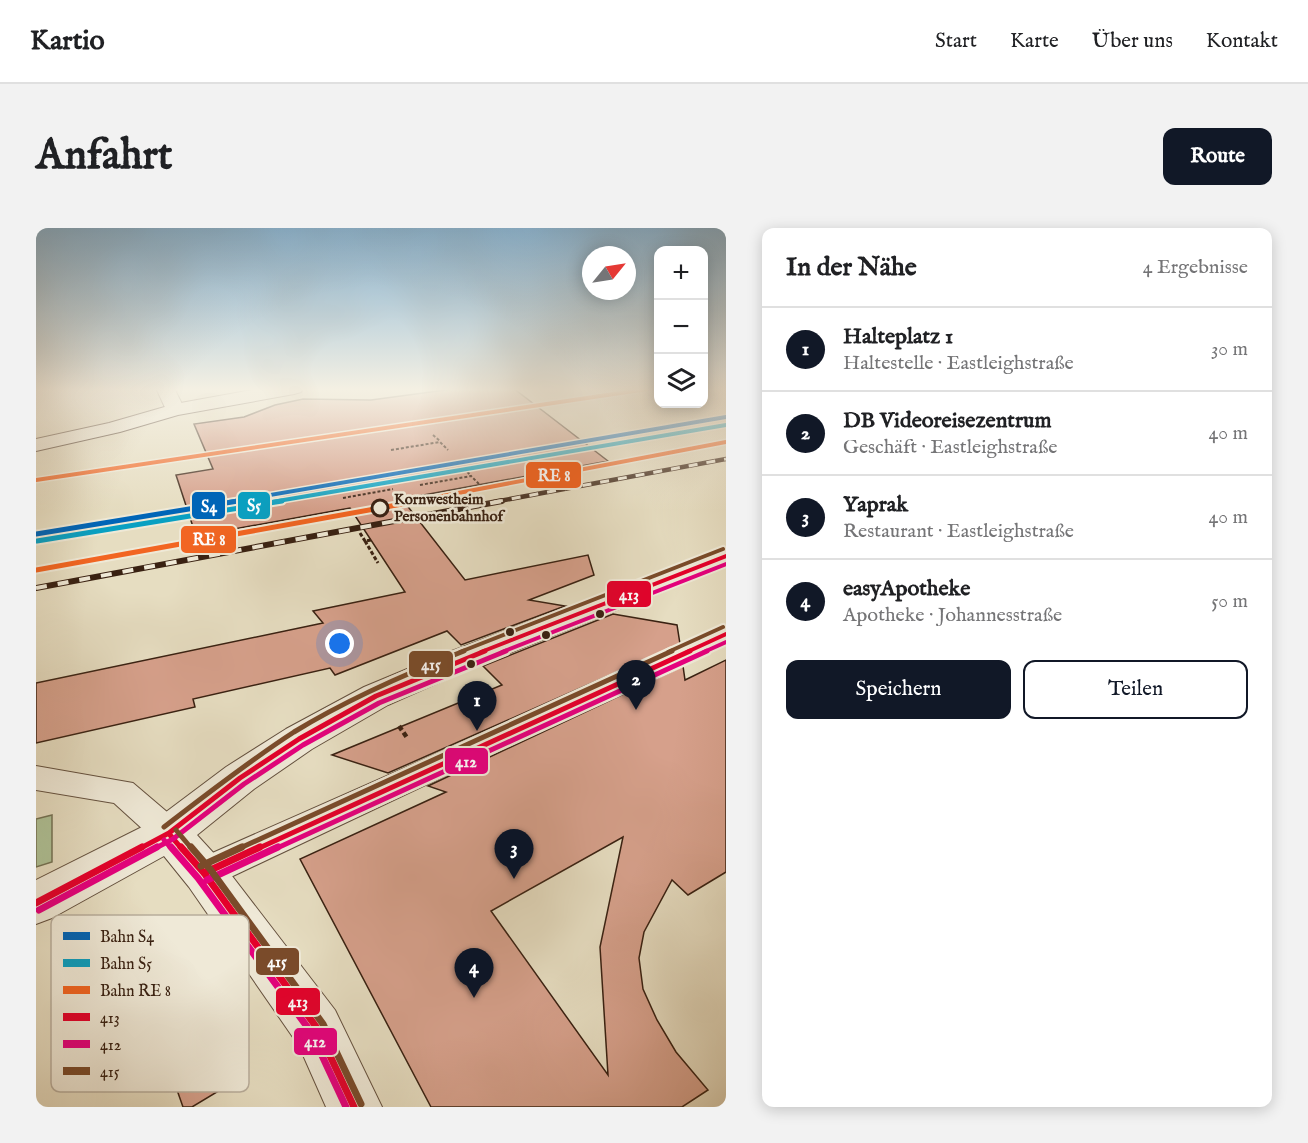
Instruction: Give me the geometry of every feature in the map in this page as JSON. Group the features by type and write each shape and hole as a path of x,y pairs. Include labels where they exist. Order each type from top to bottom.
{"street":[{"path":"36,445 105,429"},
{"path":"36,903 169,833 240,778 299,739 376,696 448,664 726,556"},
{"path":"169,833 204,873 235,915"},
{"path":"249,935 317,1028 354,1107"}],"lane":[{"path":"204,873 726,634"},
{"path":"36,778 122,792 169,833"}],"path":[{"path":"433,435 448,450"},
{"path":"391,450 440,442"},
{"path":"464,468 482,486"},
{"path":"420,485 471,476"},
{"path":"343,498 393,489"},
{"path":"360,533 378,562"},
{"path":"365,541 371,540"},
{"path":"376,696 432,768"}],"green space":[{"path":"52,815 52,862 36,867 36,819"}],"building":[{"path":"196,429 566,429 608,461 402,499 465,580 588,555 594,575 529,600 565,606 461,645 447,631 335,675 330,668 193,699 195,707 36,743 36,683 323,623 313,611 405,592 350,508 196,536 176,475 213,469"},
{"path":"613,614 677,625 680,644 388,773 332,755 502,685 483,666"},
{"path":"726,660 726,872 688,895 672,880 644,932 639,958 643,989 657,1020 676,1052 708,1090 682,1107 431,1107 300,859 446,792 428,786 683,666 685,680","holes":["623,837 600,947 608,1075 491,911"]},
{"path":"178,1092 217,1092 192,1107 183,1107"}],"railway":[{"path":"494,502 726,459"},
{"path":"36,588 502,501"}],"rail line":[{"name":"S4","path":"36,534 433,469 658,429"},
{"name":"S5","path":"37,541 703,429"}],"transit line":[{"path":"36,480 378,429"},
{"path":"36,570 372,510 726,442"},
{"name":"415","path":"164,827 236,772 295,732 372,689 723,549"},
{"name":"413","path":"36,903 169,833 240,778 299,739 376,696 448,665 726,556"},
{"name":"412","path":"39,910 173,839 244,784 303,745 379,703 451,672 726,564"},
{"name":"415","path":"201,866 723,627"},
{"name":"413","path":"204,873 726,634"},
{"name":"412","path":"207,880 726,642"},
{"name":"415","path":"176,830 210,869 244,915"},
{"name":"413","path":"170,835 204,873 235,915"},
{"name":"412","path":"164,840 198,878 225,915"},
{"name":"415","path":"249,922 323,1024 361,1104"},
{"name":"413","path":"249,935 317,1028 354,1107"},
{"name":"412","path":"249,948 311,1032 346,1107"}],"place":[{"name":"Kornwestheim Personenbahnhof","path":"380,508"},
{"name":"DB Videoreisezentrum","path":"636,710"},
{"name":"Halteplatz 1","path":"477,731"},
{"name":"Yaprak","path":"514,879"},
{"name":"easyApotheke","path":"474,998"}]}
